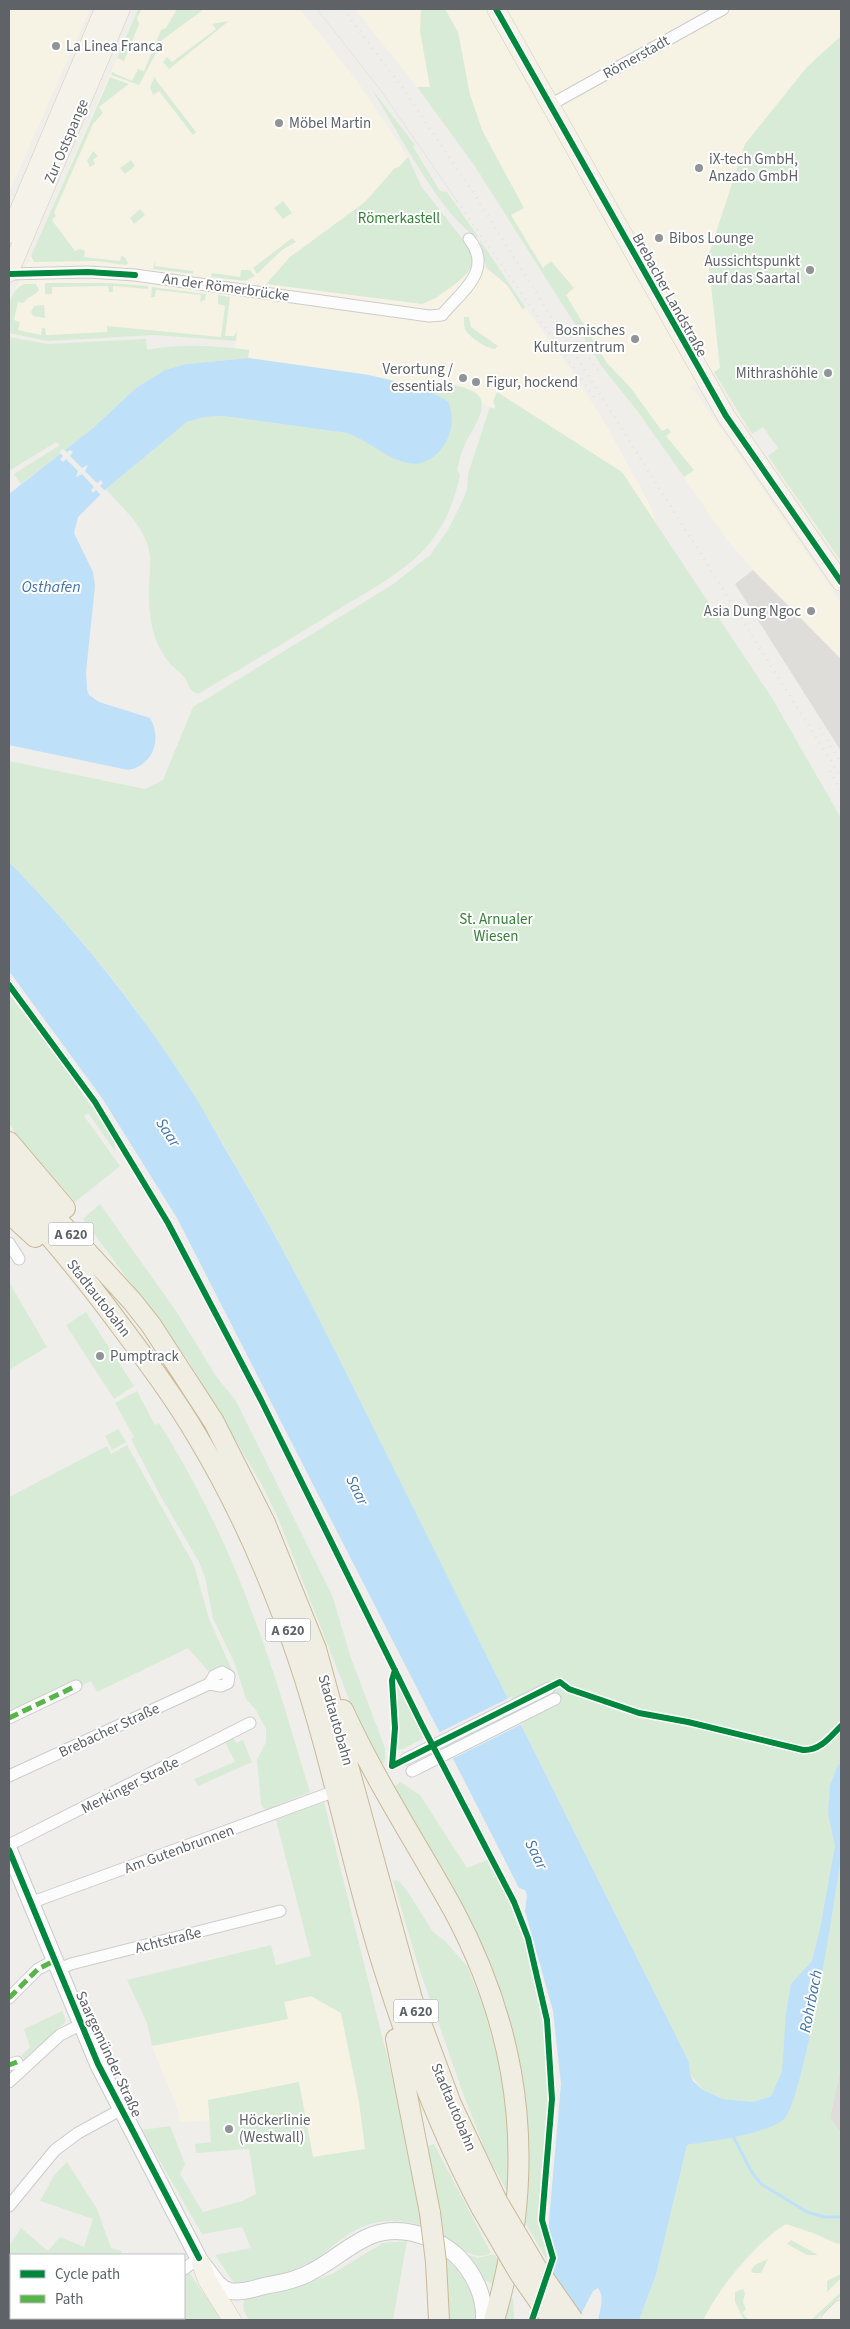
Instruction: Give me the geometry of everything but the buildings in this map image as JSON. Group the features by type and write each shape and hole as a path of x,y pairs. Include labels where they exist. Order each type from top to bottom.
{"highway":[{"path":"9,1142 114,1268 132,1301"},
{"name":"Stadtautobahn","path":"9,1167 132,1301 179,1366 234,1460 276,1548 316,1649 349,1764 353,1816 384,1970 424,2086 458,2164 536,2267 573,2320"},
{"name":"Stadtautobahn","path":"9,1192 80,1271 139,1350 196,1434 246,1526 290,1633 349,1764"},
{"path":"9,1213 104,1304"},
{"path":"349,1764 391,1801 454,1912 479,1963 496,2010 514,2083 519,2142 518,2198 511,2249 494,2320"},
{"name":"Stadtautobahn","path":"353,1816 424,2032 489,2205 520,2274 552,2320"},
{"path":"384,1970 430,2213 436,2262 439,2320"}],"main road":[{"name":"Zur Ostspange","path":"9,234 104,9"},
{"name":"Zur Ostspange","path":"9,273 122,9"},
{"name":"Brebacher Landstraße","path":"496,9 726,416 841,582"},
{"path":"200,2261 207,2280 233,2320"},
{"path":"830,2320 841,2310"}],"street":[{"name":"Römerstadt","path":"550,105 723,9"},
{"name":"An der Römerbrücke","path":"9,273 88,272 135,275 415,316 442,315 480,267 477,249 469,239"},
{"path":"9,1243 19,1259"},
{"name":"Brebacher Straße","path":"9,1776 209,1684"},
{"path":"9,1718 76,1686"},
{"path":"406,1759 549,1688"},
{"path":"412,1771 555,1699"},
{"name":"Merkinger Straße","path":"9,1845 250,1723"},
{"name":"Am Gutenbrunnen","path":"30,1903 328,1794"},
{"name":"Saargemünder Straße","path":"9,1850 80,2025 120,2110 200,2261 221,2287 228,2291 237,2292"},
{"name":"Achtstraße","path":"9,1998 38,1969 71,1964 280,1911"},
{"path":"9,2082 60,2035 80,2025"},
{"path":"9,2206 55,2150 78,2133 120,2110"},
{"path":"233,2320 232,2305 237,2292 302,2276 317,2269 364,2238 376,2233 396,2230 430,2238 441,2244 465,2264 480,2292 484,2320"},
{"path":"185,2268 200,2261"}],"shaded area":[{"path":"9,9 90,9 9,192"},
{"name":"Möbel Martin","path":"138,9 300,9 357,81 408,157 399,167 395,168 365,202 344,217 435,300 471,268 475,260 507,285 523,309 525,307 572,371 606,425 651,507 657,527 574,443 477,401 448,401 424,388 369,375 248,358 249,350 235,348 236,341 154,335 48,341 9,333 9,303"},
{"path":"355,9 841,9 841,36 807,67 708,257 720,368 689,388 694,390 841,603 841,659 753,570 725,537 655,435 602,367 474,165 417,87"},
{"path":"753,570 841,659 841,751 735,584"},
{"path":"311,1996 341,2013 359,2101 365,2149 313,2157 298,2082 208,2100 210,2120 180,2122 178,2109 152,2046 287,2019 284,2002"},
{"path":"841,2065 841,2133 830,2118"},
{"path":"787,2224 841,2243 841,2296 816,2320 703,2320 718,2293 760,2245 775,2231"}],"green space":[{"path":"138,9 142,9 137,18 139,24 124,61 117,58"},
{"path":"177,9 204,9 157,44 161,49 155,55 139,85 111,75 112,72 132,81 138,69 144,71 161,30 166,28"},
{"path":"421,9 445,9 458,32 470,95 483,132 524,208 511,215 543,268 551,261 574,288 566,295 607,363 630,387 662,431 668,428 671,432 666,436 694,470 684,477 638,412 602,367 474,165 417,87 430,87 420,31"},
{"path":"229,21 169,69 163,62 167,57 172,62 216,29 212,24"},
{"path":"841,36 841,561 768,456 778,448 763,427 752,434 714,372 720,368 708,257 745,144 807,67"},
{"path":"155,76 156,80 196,132 193,135 159,91 153,95 150,87"},
{"path":"110,77 129,84 99,107 103,113 93,124 54,213 56,216 52,220 75,251 80,249 85,251 84,257 120,261 121,256 125,257 128,263 126,265 96,261 34,262 31,256"},
{"path":"371,88 415,145 413,147 440,191 447,192 479,238 465,228 436,193"},
{"path":"93,151 98,156 93,160 95,164 90,167 87,161"},
{"name":"Römerkastell","path":"408,157 421,186 472,251 473,265 461,279 444,292 422,304 266,284 290,257 365,202 395,168 399,167"},
{"path":"131,160 135,166 125,174 120,168"},
{"path":"283,201 292,213 283,219 274,208"},
{"path":"140,209 145,215 134,224 130,218"},
{"path":"292,238 296,242 282,250 257,274 253,268"},
{"path":"480,240 525,307 523,310 507,285 486,267"},
{"path":"155,260 155,266 193,271 193,274 153,269"},
{"path":"241,270 250,270 255,276 245,281 211,277 212,273 240,277"},
{"path":"45,283 109,283 148,286 148,289 113,286 113,292 109,292 108,286 52,287 52,294 45,294"},
{"path":"24,284 36,284 39,290 24,303 18,302 14,320 20,322 18,330 41,335 42,328 45,328 46,335 107,332 107,326 221,337 225,306 218,304 218,295 230,297 225,336 234,336 237,331 236,341 154,335 48,341 9,333 8,313 11,299 18,288"},
{"path":"152,287 206,294 205,300 200,302 201,295 156,290 155,297 151,297"},
{"path":"44,305 45,318 33,316 31,312 34,306"},
{"path":"464,317 469,317 471,327 498,346 495,349 483,345 474,339 465,329"},
{"path":"9,337 48,344 146,339 147,350 185,346 211,346 249,350 248,358 187,364 136,388 93,428 21,484 14,474 60,445 56,442 9,471"},
{"path":"437,381 470,390 480,397 482,403 479,418 461,454 457,470 460,475 453,501 442,525 432,540 403,569 380,584 198,694 192,691 184,677 162,653 154,634 149,605 149,548 144,535 106,489 187,422 205,417 223,416 347,433 361,438 399,461 448,401 424,388 431,389"},
{"name":"St. Arnualer Wiesen","path":"497,392 622,472 772,698 841,818 841,2064 830,2118 841,2133 841,2243 838,2244 786,2224 761,2243 738,2267 718,2294 703,2320 639,2320 656,2275 687,2145 750,2133 771,2096 753,2102 723,2099 703,2090 690,2074 689,2062 317,1314 254,1197 185,1082 132,1005 82,942 9,862 9,761 145,789 163,780 193,707 392,585 430,555 448,530 463,500 467,489 468,474 490,407 494,409 493,401"},
{"path":"9,994 114,1138 115,1151 88,1113 84,1116 120,1166 75,1202 19,1139 9,1123"},
{"path":"100,1204 176,1311 216,1376 236,1401 332,1595 351,1658 385,1748 385,1762 379,1767 356,1717 278,1518 262,1485 188,1360 83,1219"},
{"path":"9,1282 47,1347 9,1370"},
{"name":"Pumptrack","path":"86,1312 134,1386 114,1399 66,1325"},
{"path":"137,1391 155,1425 159,1423 187,1469 223,1543 245,1593 284,1704 310,1792 267,1809 263,1808 261,1804 257,1760 266,1742 266,1729 256,1710 246,1699 235,1664 213,1618 205,1577 199,1562 160,1495 131,1439 134,1437 115,1403"},
{"path":"118,1429 126,1442 112,1450 105,1436"},
{"path":"127,1445 194,1565 209,1619 233,1672 210,1673 188,1648 97,1692 91,1681 80,1686 76,1680 9,1713 9,1497 107,1446 111,1454"},
{"path":"396,1682 424,1738 403,1749 396,1750 399,1727 395,1703"},
{"path":"233,1738 236,1743 243,1740 252,1762 198,1786 194,1779 235,1762 225,1742"},
{"path":"400,1782 420,1795 467,1868 490,1859 520,1923 533,1966 548,2045 549,2113 539,2218 548,2262 522,2217 511,2038 392,1789"},
{"path":"324,1802 411,2153 423,2226 395,2221 367,2225 349,2234 319,2257 291,2271 234,2283 215,2255 251,2248 242,2227 202,2234 142,2130 170,2126 185,2164 180,2174 203,2212 242,2201 256,2194 249,2149 196,2153 195,2144 211,2142 208,2100 299,2082 313,2157 365,2149 359,2101 341,2013 311,1996 284,2002 288,2019 152,2046 147,2023 127,1980 271,1945 276,1965 311,1956 276,1820"},
{"path":"393,1880 399,1881 433,1932 445,1941 467,1966 482,2003 501,2069 510,2138 509,2195 486,2152 464,2096 418,1965"},
{"path":"62,2011 66,2021 24,2059 21,2056 30,2047 24,2029"},
{"path":"434,2144 491,2253 477,2255 470,2253 437,2231 425,2147"},
{"path":"67,2162 97,2209 111,2248 122,2251 121,2254 10,2254 10,2294 9,2246 21,2228 48,2251 60,2237 84,2247 93,2219 40,2201 55,2174"},
{"path":"791,2240 818,2255 807,2255 787,2244"},
{"path":"407,2241 393,2320 249,2320 245,2313 243,2305 245,2299 289,2290 332,2274 383,2243"},
{"path":"441,2247 469,2277 478,2320 446,2320"},
{"path":"465,2254 478,2258 494,2254 502,2267 498,2286 482,2279"},
{"path":"768,2259 761,2273 753,2273 751,2270 755,2265"},
{"path":"188,2271 222,2320 146,2320 185,2319 185,2273"},
{"path":"841,2274 841,2278 827,2292 827,2281"},
{"path":"743,2289 745,2293 743,2302 746,2309 742,2313 749,2320 744,2320 735,2302 735,2292"},
{"path":"841,2292 841,2296 816,2320 811,2320"},
{"path":"510,2297 513,2299 514,2320 503,2320"},
{"path":"40,2319 91,2319 90,2320"}],"water":[{"name":"Osthafen","path":"248,358 369,375 424,388 448,401 452,418 451,429 444,445 433,457 421,463 409,463 397,460 347,433 223,416 205,417 187,422 106,489 78,517 74,533 93,572 95,586 86,672 87,690 89,695 99,702 150,718 154,726 155,742 150,757 144,763 128,770 9,745 9,494 93,428 136,388 165,370 187,364"},
{"path":"9,862 81,941 147,1025 192,1092 251,1193 299,1280 366,1412 689,2062 693,2081 703,2090 723,2099 753,2102 771,2096 782,2072 786,2013 791,1984 812,1961 820,1929 835,1846 828,1813 830,1785 838,1765 841,1763 842,1832 838,1875 818,1995 800,2078 791,2106 783,2120 763,2130 737,2137 687,2145 656,2275 639,2320 598,2320 602,2299 598,2288 593,2291 578,2320 536,2320 558,2257 548,2232 561,2084 553,2011 525,1911 527,1895 525,1890 519,1888 177,1218 102,1098 9,971"}],"pier":[{"path":"63,449 67,452 70,450 73,452 70,456 82,468 88,465 85,471 97,483 101,480 103,483 100,486 106,492 102,496 96,490 93,493 91,490 94,487 82,474 76,477 78,471 66,459 63,462 60,459 63,456 59,452"},
{"path":"511,1697 524,1723 450,1760 436,1734"}],"waterway":[{"path":"732,2134 751,2171 761,2184 807,2212 824,2217 841,2217"}],"tram line":[{"path":"317,9 382,92 457,201"}],"railway":[{"path":"343,9 402,87 474,194 841,777"},
{"path":"457,201 594,397"},
{"path":"572,336 601,374"},
{"path":"820,728 840,761"},
{"path":"830,771 841,791"}],"marked path":[{"path":"9,1718 76,1686"},
{"path":"9,1998 38,1969 54,1961"},
{"path":"9,2065 17,2062"}],"cycle path":[{"path":"496,9 726,416 841,582"},
{"path":"9,274 88,272 135,275"},
{"path":"9,985 95,1102 168,1223 261,1400 422,1725 514,1902 528,1938 547,2020 552,2099 542,2220 553,2258 532,2320"},
{"path":"395,1670 392,1680 395,1728 392,1766 560,1682 569,1689 639,1713 688,1722 803,1750 820,1746 841,1726"},
{"path":"9,1850 98,2064 199,2258"}],"place":[{"name":"La Linea Franca","path":"56,46"},
{"name":"Möbel Martin","path":"279,123"},
{"name":"iX-tech GmbH, Anzado GmbH","path":"699,168"},
{"name":"Bibos Lounge","path":"659,238"},
{"name":"Aussichtspunkt auf das Saartal","path":"810,270"},
{"name":"Bosnisches Kulturzentrum","path":"635,339"},
{"name":"Mithrashöhle","path":"828,373"},
{"name":"Verortung / essentials","path":"463,378"},
{"name":"Figur, hockend","path":"476,382"},
{"name":"Asia Dung Ngoc","path":"811,611"},
{"name":"Pumptrack","path":"100,1356"},
{"name":"Höckerlinie (Westwall)","path":"229,2129"}],"water label":[{"name":"Saar","path":"169,1132"},
{"name":"Saar","path":"358,1490"},
{"name":"Saar","path":"537,1854"},
{"name":"Rohrbach","path":"810,2001"}]}
